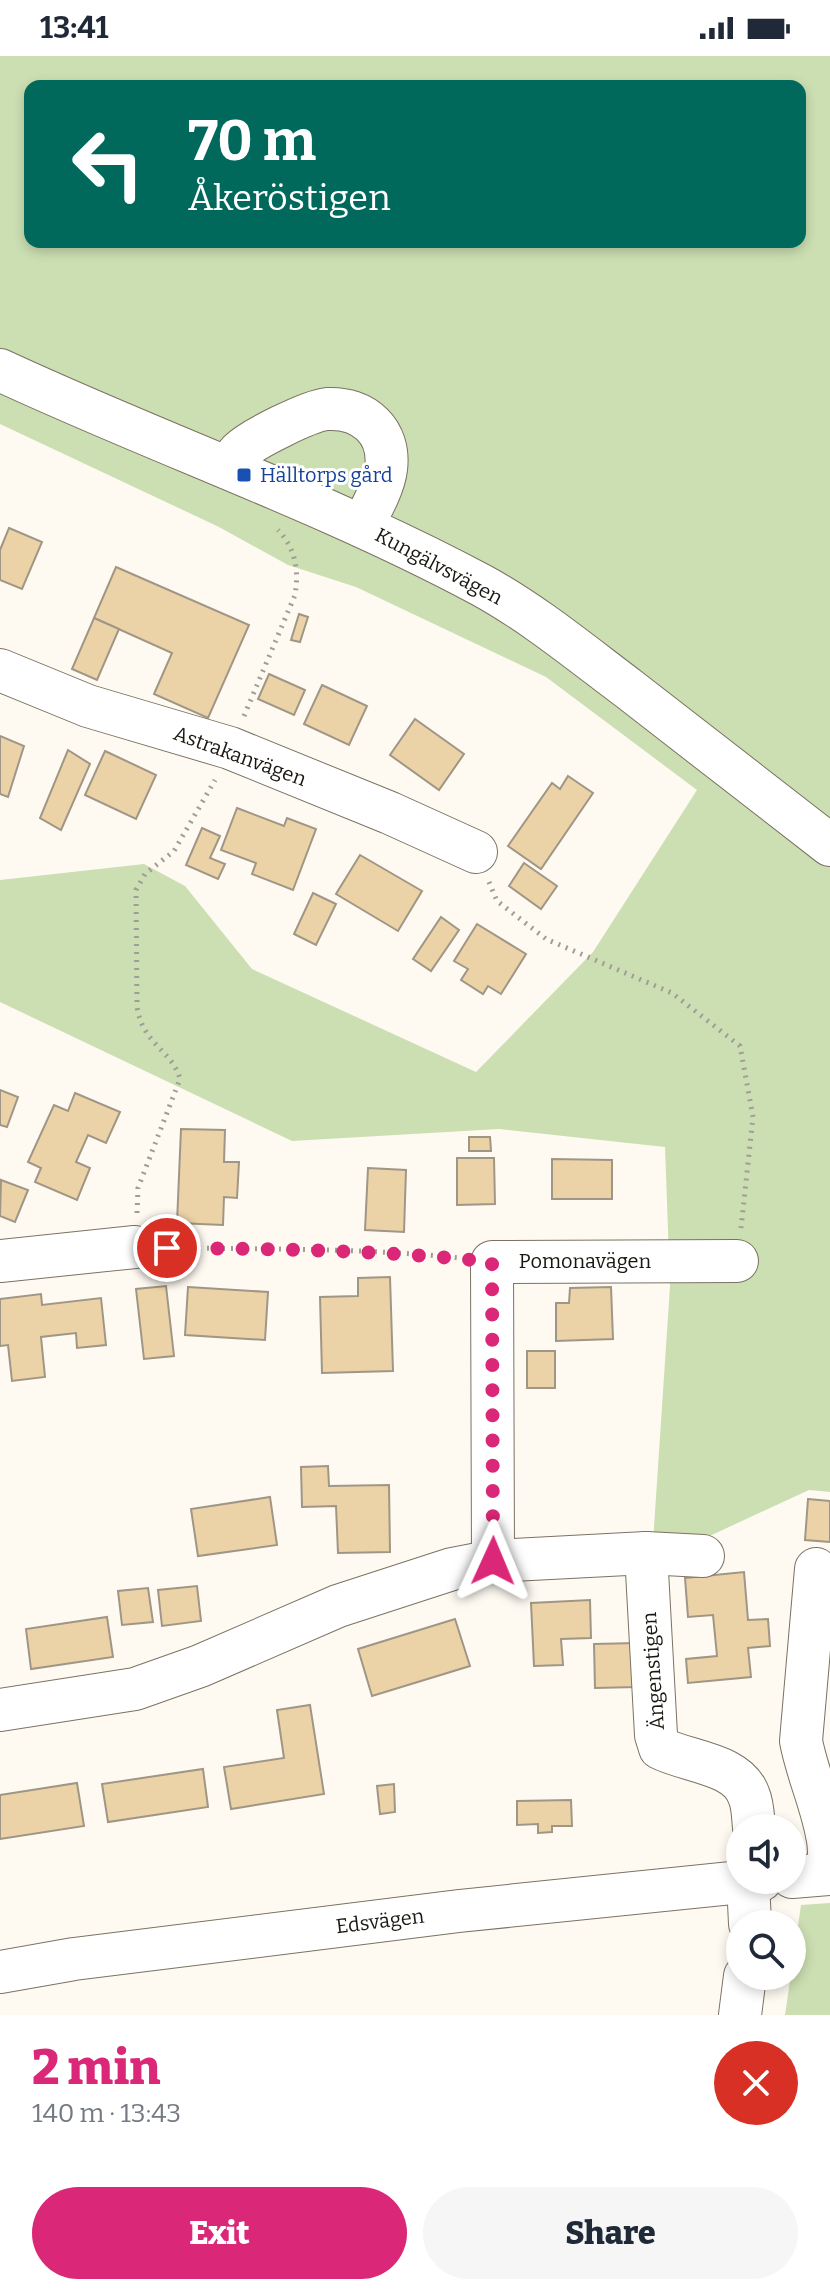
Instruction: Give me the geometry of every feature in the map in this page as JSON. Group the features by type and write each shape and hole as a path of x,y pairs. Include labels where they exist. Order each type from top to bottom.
{"street":[{"name":"Kungälvsvägen","path":"0,370 84,409 362,526 482,586 548,627 830,845"},
{"path":"230,468 238,453 295,420 325,409 350,410 373,423 385,442 386,470 362,526"},
{"name":"Astrakanvägen","path":"0,670 88,706 230,748 390,813 476,852"},
{"path":"0,1261 135,1247"},
{"name":"Pomonavägen","path":"493,1561 492,1262 737,1261"},
{"path":"0,1710 135,1689 200,1666 338,1606 452,1569 493,1561 646,1553 703,1556"},
{"name":"Ängenstigen","path":"646,1553 656,1735 660,1748 682,1758 717,1765 737,1779 749,1794 752,1814"},
{"path":"806,1876 830,1874 828,1839 801,1741 816,1569"},
{"name":"Edsvägen","path":"0,1972 74,1959 459,1911 726,1883"},
{"path":"740,2015 743,1990"}],"path":[{"path":"476,852 497,901 546,939 672,993 740,1046 753,1117 737,1261"},
{"path":"135,1247 324,1250 492,1262"}],"green space":[{"path":"0,56 830,56 830,1492 809,1490 688,1546 653,1542 670,1286 665,1147 499,1129 292,1141 0,1002 0,880 144,864 185,886 252,969 476,1072 593,952 697,790 546,677 356,587 288,565 219,527 0,424"},
{"path":"830,1903 830,2015 785,2015 789,1990 806,1990 806,1910 800,1910 801,1905"}],"building":[{"path":"9,528 42,542 22,589 0,580 0,550"},
{"path":"116,567 249,625 208,718 154,694 172,653 94,618"},
{"path":"299,614 308,617 300,642 291,640"},
{"path":"94,618 119,629 97,680 72,669"},
{"path":"269,674 305,690 294,715 258,699"},
{"path":"322,685 367,706 349,745 304,724"},
{"path":"415,719 464,754 439,790 390,755"},
{"path":"0,736 24,746 8,797 0,794"},
{"path":"68,750 90,764 61,830 40,818"},
{"path":"105,751 156,775 136,819 85,795"},
{"path":"568,776 593,793 541,869 508,846 552,783 560,789"},
{"path":"237,808 284,826 287,818 316,829 293,890 252,874 256,863 221,850"},
{"path":"202,828 220,836 210,858 225,864 218,879 186,865"},
{"path":"360,855 422,891 398,931 336,894"},
{"path":"524,863 557,886 541,909 509,886"},
{"path":"313,893 336,904 316,945 294,934"},
{"path":"441,917 459,930 431,971 413,959"},
{"path":"477,924 526,954 501,994 488,986 483,994 461,980 468,969 454,961"},
{"path":"0,1090 18,1097 7,1127 0,1125"},
{"path":"75,1093 120,1112 106,1143 88,1135 76,1162 90,1168 77,1200 35,1182 41,1168 28,1162 54,1105 68,1111"},
{"path":"181,1129 225,1130 224,1162 239,1162 237,1198 224,1197 223,1225 177,1223"},
{"path":"469,1137 490,1137 491,1151 469,1151"},
{"path":"457,1158 494,1158 495,1204 457,1205"},
{"path":"552,1159 612,1160 612,1199 552,1199"},
{"path":"368,1168 406,1170 404,1232 365,1230"},
{"path":"1,1180 28,1190 15,1222 0,1216"},
{"path":"390,1277 393,1371 322,1373 320,1297 358,1296 358,1278"},
{"path":"166,1286 174,1356 144,1359 136,1289"},
{"path":"188,1287 268,1292 265,1340 185,1335"},
{"path":"611,1287 613,1339 556,1341 556,1303 569,1303 570,1288"},
{"path":"41,1294 42,1305 101,1298 106,1345 77,1348 76,1333 41,1337 45,1377 12,1381 8,1345 0,1346 0,1299"},
{"path":"527,1351 555,1351 555,1388 527,1388"},
{"path":"328,1466 329,1486 389,1485 390,1552 338,1553 336,1506 302,1507 301,1467"},
{"path":"270,1497 277,1545 198,1556 191,1509"},
{"path":"808,1499 830,1501 830,1542 805,1540"},
{"path":"744,1572 748,1620 768,1619 770,1646 748,1648 751,1677 688,1683 686,1659 717,1656 713,1615 688,1617 685,1578"},
{"path":"197,1586 201,1621 162,1626 158,1590"},
{"path":"148,1588 153,1622 122,1625 118,1591"},
{"path":"590,1600 591,1638 561,1639 563,1665 534,1666 531,1603"},
{"path":"107,1617 113,1657 31,1669 26,1629"},
{"path":"455,1619 470,1666 372,1696 358,1649"},
{"path":"636,1643 637,1687 595,1688 594,1644"},
{"path":"310,1705 324,1794 231,1809 224,1767 284,1758 277,1710"},
{"path":"203,1769 208,1807 108,1822 102,1784"},
{"path":"77,1783 84,1826 0,1839 0,1795"},
{"path":"394,1784 395,1812 380,1814 377,1786"},
{"path":"571,1800 572,1826 552,1826 552,1832 538,1833 538,1824 517,1825 517,1801"}],"place":[{"name":"Hälltorps gård","path":"244,475"}],"route":[{"path":"167,1248 324,1250 492,1262 493,1561"}]}
